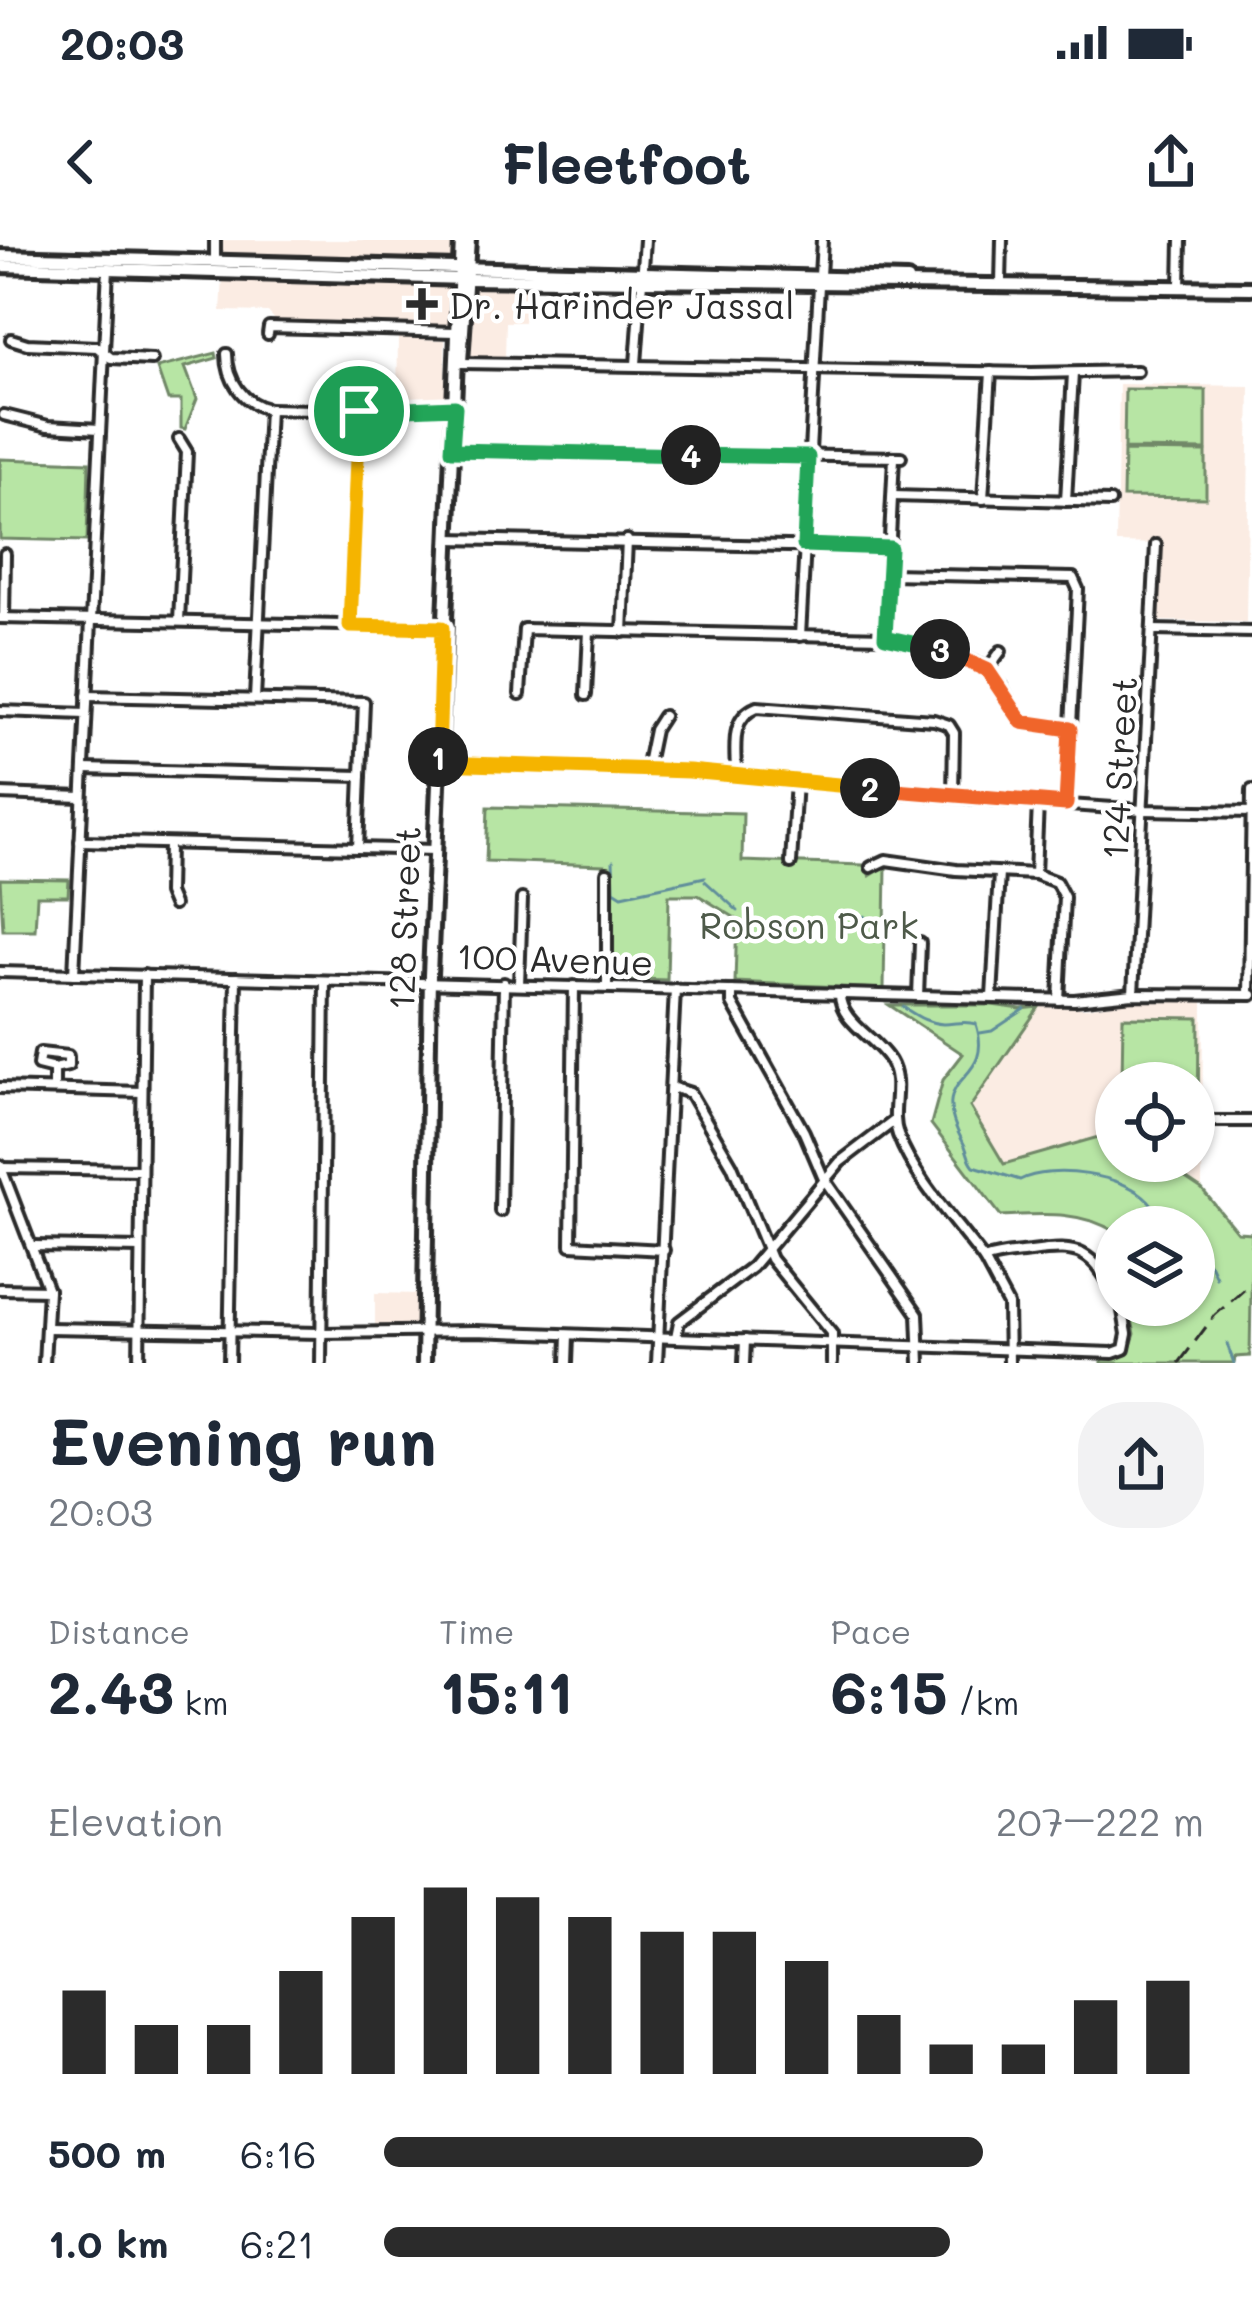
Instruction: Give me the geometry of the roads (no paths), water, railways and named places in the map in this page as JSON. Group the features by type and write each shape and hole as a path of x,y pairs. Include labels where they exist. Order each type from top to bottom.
{"main road":[{"name":"128 Street","path":"455,405 460,398 465,240"},
{"path":"0,256 463,275"},
{"path":"0,266 44,258"},
{"path":"305,275 318,266"},
{"path":"215,267 305,275 1252,288"},
{"path":"334,275 352,267"},
{"name":"128 Street","path":"424,1363 442,628 456,332 463,275"},
{"path":"643,278 804,285 819,280"}],"street":[{"path":"215,240 215,267"},
{"path":"636,364 645,240"},
{"path":"800,636 822,240"},
{"path":"1001,284 1002,240"},
{"path":"1180,287 1181,240"},
{"path":"74,974 108,264"},
{"path":"268,334 269,327 456,332"},
{"path":"11,339 27,344 97,346 111,358 152,360"},
{"path":"226,354 243,396 269,409 359,411 455,405"},
{"path":"461,363 1137,371"},
{"path":"983,499 991,372"},
{"path":"1066,500 1073,373"},
{"path":"254,699 269,409"},
{"path":"350,626 359,411"},
{"path":"4,415 48,426 100,429"},
{"path":"179,439 187,452 179,621"},
{"path":"452,450 897,458 885,637"},
{"path":"893,496 1110,502"},
{"path":"448,538 890,548"},
{"path":"623,632 627,540"},
{"name":"124 Street","path":"1133,994 1156,545"},
{"path":"5,554 2,618 442,628"},
{"path":"889,574 1072,578 1078,589 1066,804"},
{"path":"520,694 524,629 885,637 949,651 987,670 1022,722 1070,729"},
{"path":"1153,630 1252,632"},
{"path":"586,694 589,631"},
{"path":"987,670 1001,650"},
{"path":"87,696 364,702 358,848"},
{"path":"736,775 738,722 757,706 934,720 949,725 954,733 953,797"},
{"path":"0,711 86,714"},
{"path":"646,770 654,730 664,716"},
{"path":"438,763 736,775 953,797 1252,812"},
{"path":"84,769 361,776"},
{"path":"791,863 796,781"},
{"path":"1250,995 1252,790"},
{"path":"0,794 82,796"},
{"path":"1035,874 1038,803"},
{"path":"80,841 435,850"},
{"path":"169,844 168,893 173,905"},
{"path":"872,867 886,860 1035,874 1056,881 1064,893 1059,1000"},
{"path":"607,873 607,987"},
{"path":"992,997 999,873"},
{"path":"520,984 522,899"},
{"path":"919,996 920,943"},
{"name":"100 Avenue","path":"0,972 1059,1000 1133,994 1250,995"},
{"path":"139,1363 144,975"},
{"path":"229,1363 236,978"},
{"path":"321,1363 325,980"},
{"path":"500,1211 504,983"},
{"path":"574,986 572,1245 664,1250"},
{"path":"657,1363 675,989"},
{"path":"732,991 732,1004 804,1132 824,1179 918,1314 920,1363"},
{"path":"841,994 841,1006 892,1064 898,1095 894,1121 911,1159 984,1260 1009,1305 1009,1363"},
{"path":"54,1069 54,1089"},
{"path":"0,1088 142,1092"},
{"path":"671,1088 690,1093 732,1166 767,1252 832,1334 832,1363"},
{"path":"1215,1120 1252,1121"},
{"path":"676,1337 679,1322 767,1252 840,1162 894,1121"},
{"path":"44,1363 48,1290 1,1166 141,1170"},
{"path":"33,1246 140,1248"},
{"path":"984,1260 1060,1248 1095,1261"},
{"path":"0,1288 48,1290"},
{"path":"48,1328 676,1337 1009,1349 1098,1357 1124,1349 1125,1326"},
{"path":"567,1363 568,1335"},
{"path":"744,1363 745,1340"}],"waterway":[{"path":"613,861 614,890 622,895 705,877"},
{"path":"705,881 738,911"},
{"path":"844,933 865,916"},
{"path":"777,926 800,937"},
{"path":"903,1007 931,1022 976,1024 977,1059 951,1102 953,1119 974,1166 1020,1180 1068,1172 1106,1178 1138,1192 1152,1206"},
{"path":"980,1033 992,1031 1025,1009"},
{"path":"1227,1344 1234,1363"}],"railway":[{"path":"1179,1363 1215,1315 1252,1283"}],"place":[{"name":"Dr. Harinder Jassal","path":"422,304"}],"park label":[{"name":"Robson Park","path":"809,924"}]}
